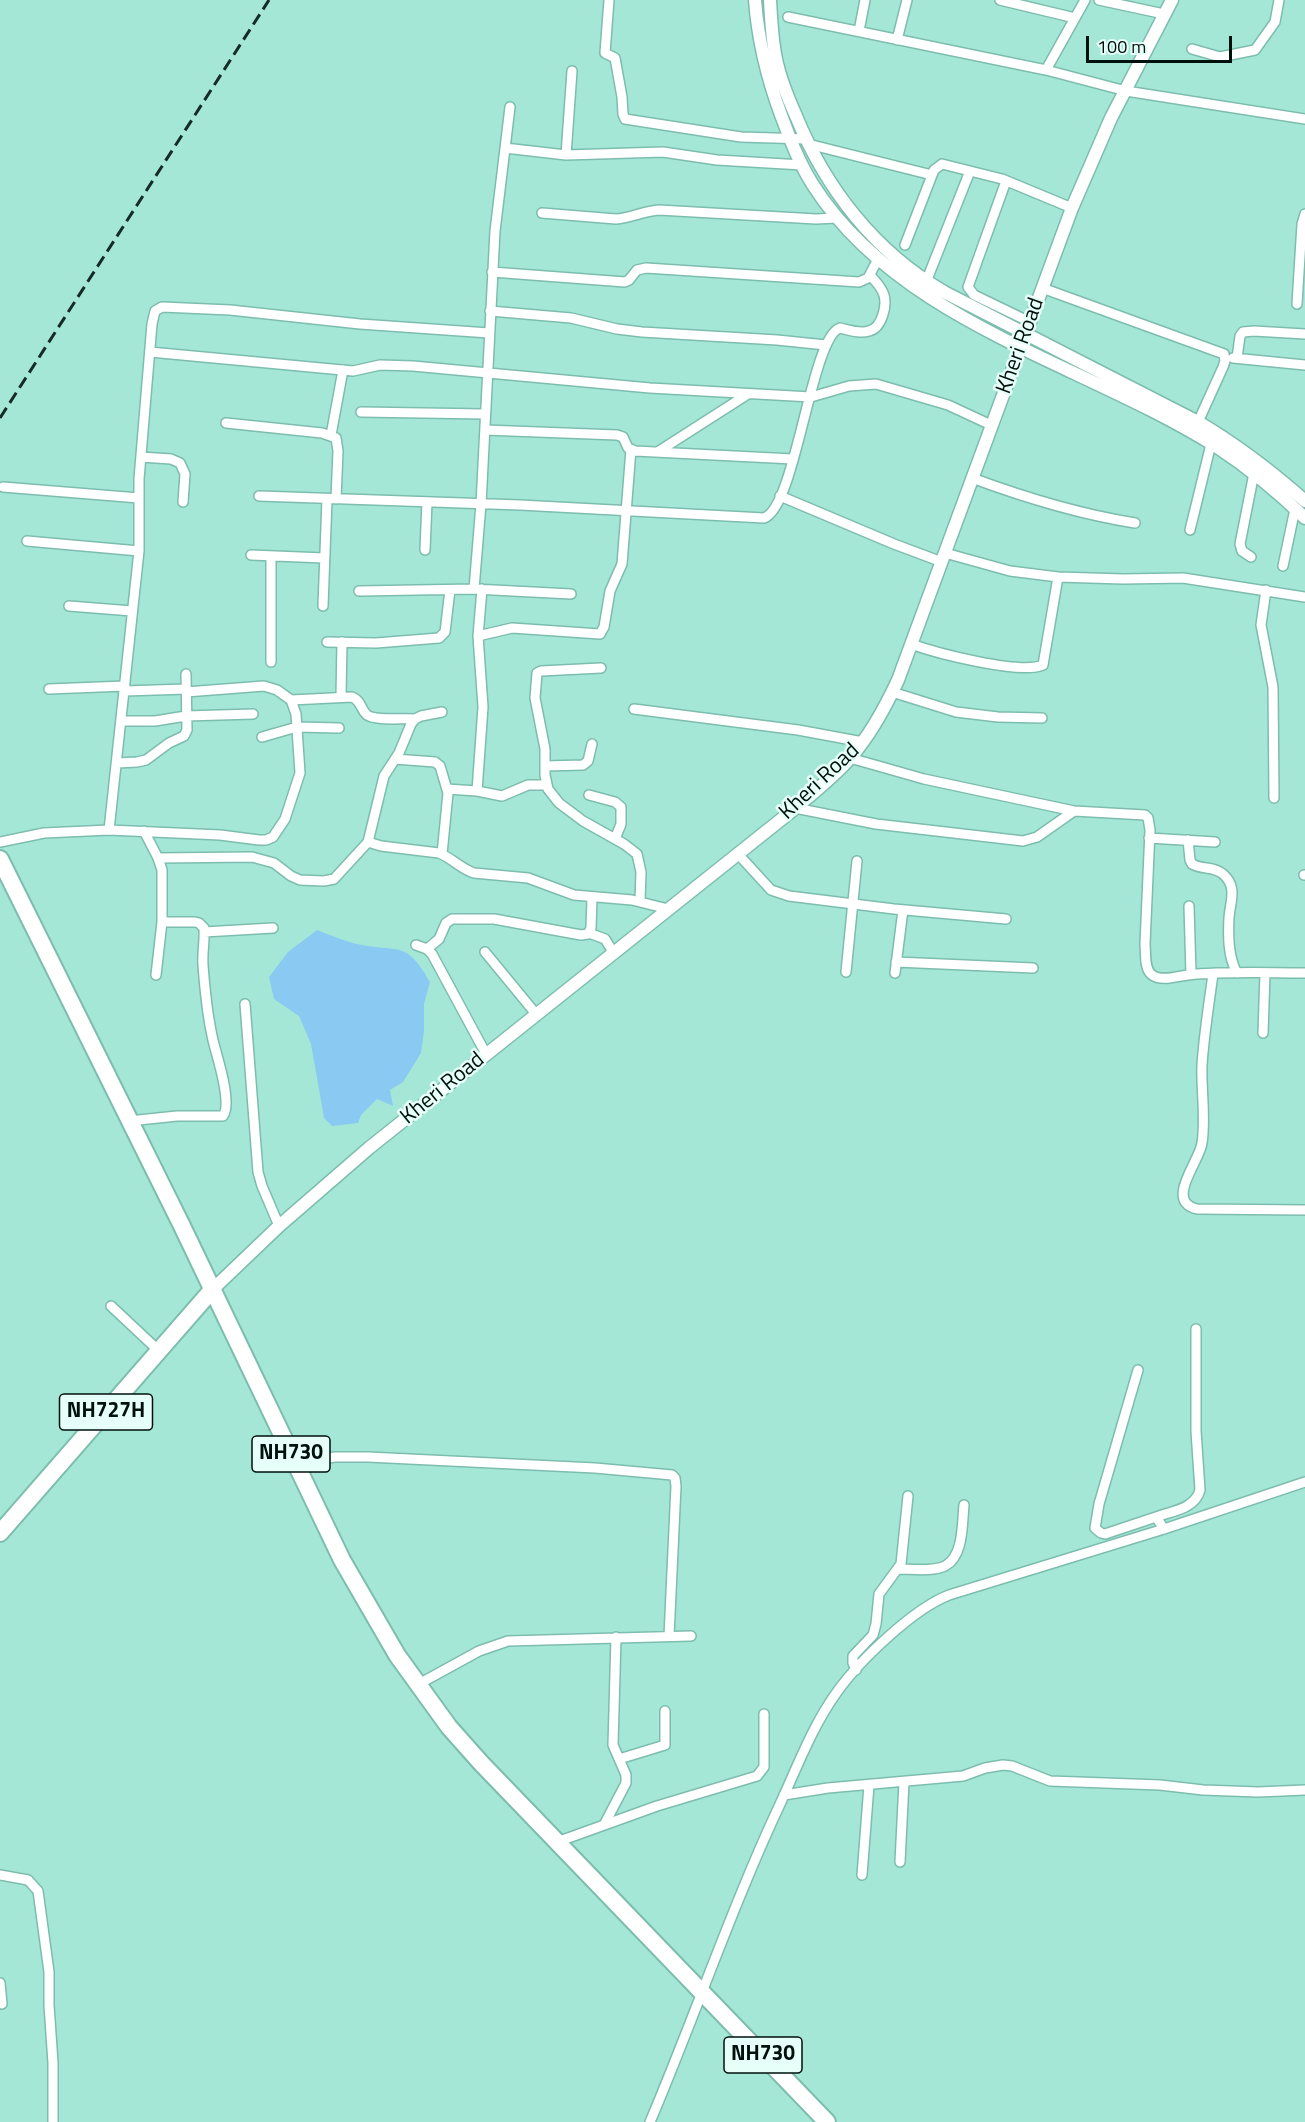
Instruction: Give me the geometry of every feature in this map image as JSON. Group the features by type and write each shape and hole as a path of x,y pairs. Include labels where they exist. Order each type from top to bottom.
{"highway":[{"name":"NH730","path":"0,859 342,1560 397,1656 465,1745 827,2122"},
{"name":"NH727H","path":"0,1533 212,1290"}],"street":[{"path":"609,0 605,53 615,58 623,114 626,119 727,136 800,140 932,175"},
{"path":"755,0 766,72 800,140 863,227 894,257 926,282 1211,444 1300,505"},
{"path":"770,0 777,61 800,140 802,165 813,185 850,233 878,259 924,293 1025,337 1198,422 1250,455 1300,505 1305,518"},
{"path":"859,31 865,0"},
{"path":"897,39 907,0"},
{"path":"1000,0 1075,18"},
{"path":"1046,70 1085,0"},
{"path":"1099,0 1164,14"},
{"name":"Kheri Road","path":"212,1290 279,1226 369,1148 795,808 850,758 863,742 892,692 911,644 1042,288 1101,137 1172,0"},
{"path":"1192,49 1220,57 1255,50 1275,22 1279,0"},
{"path":"788,17 1046,70 1126,90 1305,119"},
{"path":"566,155 572,71"},
{"path":"477,791 483,707 478,636 478,589 485,414 495,231 510,107"},
{"path":"505,148 566,155 663,152 717,160 802,165"},
{"path":"905,245 932,175 937,166 942,164 1006,181 1072,208"},
{"path":"926,282 970,171"},
{"path":"1006,181 968,287 974,295 1025,337"},
{"path":"542,213 626,219 659,210 816,219 837,218"},
{"path":"1297,304 1302,224 1305,214"},
{"path":"492,272 625,282 637,270 646,268 859,282 866,280 878,259"},
{"path":"259,496 626,510 764,518 773,513 780,496 826,345 836,330 840,328 864,332 872,331 877,326 885,302 880,286 870,275"},
{"path":"1042,288 1221,352 1225,357 1305,365"},
{"path":"109,831 139,552 141,457 152,317 155,311 162,306 230,310 360,324 489,333"},
{"path":"490,311 571,318 642,333 777,340 826,345"},
{"path":"1237,358 1240,336 1243,332 1305,334"},
{"path":"150,352 343,370 362,370 391,365 650,388 811,397 849,386 876,384 948,405 992,425"},
{"path":"1198,422 1220,374 1225,357"},
{"path":"331,435 343,370"},
{"path":"658,452 748,394"},
{"path":"360,412 485,414"},
{"path":"226,423 331,435 336,438 338,451 324,558 323,606"},
{"path":"485,430 617,435 623,437 631,449 793,459"},
{"path":"1190,530 1211,444"},
{"path":"478,636 512,628 600,634 604,627 610,591 622,564 631,449"},
{"path":"141,457 171,459 180,463 184,474 183,501"},
{"path":"1251,557 1242,551 1240,544 1254,473"},
{"path":"972,478 1066,510 1135,523"},
{"path":"3,487 139,498"},
{"path":"780,496 894,544 944,558 1010,571 1058,577 1184,578 1305,597"},
{"path":"425,550 427,502"},
{"path":"1283,566 1300,505"},
{"path":"27,541 139,552"},
{"path":"251,555 324,558"},
{"path":"271,662 272,556"},
{"path":"911,644 975,661 1032,667 1043,665 1058,577"},
{"path":"359,591 478,589 571,594"},
{"path":"327,642 376,643 439,638 445,632 450,590"},
{"path":"1266,590 1261,626 1273,687 1274,798"},
{"path":"69,606 132,611"},
{"path":"341,697 342,642"},
{"path":"601,668 541,671 537,674 535,698 545,749 546,785 559,803 584,821 632,849 640,861 640,901"},
{"path":"117,763 142,762 169,743 184,736 187,730 186,674"},
{"path":"0,842 44,833 109,831 220,835 266,840 273,837 285,819 300,773 294,706 291,700 277,690 264,686 186,690 49,689"},
{"path":"892,692 956,711 998,717 1042,718"},
{"path":"291,700 341,697 356,699 370,717 415,718 442,712"},
{"path":"634,709 798,730 863,742"},
{"path":"122,721 156,721 186,716 253,714"},
{"path":"158,858 252,857 274,863 295,879 324,881 334,879 368,842 384,776 415,718"},
{"path":"262,737 297,727 339,728"},
{"path":"545,766 586,764 592,744"},
{"path":"850,758 924,779 1074,811 1145,815 1149,823 1145,944 1148,971 1152,975 1162,978 1191,974 1305,973"},
{"path":"395,759 438,764 448,799 442,854"},
{"path":"447,789 507,796 528,785 546,785"},
{"path":"589,795 615,802 621,807 621,824 615,839"},
{"path":"795,808 876,824 1023,841 1037,837 1074,811"},
{"path":"144,831 162,870 162,922 156,975"},
{"path":"1149,838 1215,842"},
{"path":"1188,840 1192,864 1218,870 1232,887 1233,900 1229,923 1230,957 1237,973"},
{"path":"368,842 381,846 442,854 474,873 528,878 573,895 640,901 668,909"},
{"path":"738,854 766,885 780,894 903,910 1006,919"},
{"path":"846,972 857,861"},
{"path":"589,933 592,898"},
{"path":"1188,906 1191,974"},
{"path":"895,973 903,910"},
{"path":"427,949 439,939 446,923 452,919 494,919 581,935 589,933 605,939 614,952"},
{"path":"129,1121 177,1116 223,1116 225,1114 224,1090 214,1045 202,963 204,932 202,925 195,922 162,922"},
{"path":"204,932 273,928"},
{"path":"416,945 427,949 432,954 486,1054"},
{"path":"485,952 536,1014"},
{"path":"896,962 1033,968"},
{"path":"1263,1033 1265,973"},
{"path":"1213,974 1202,1065 1202,1145 1185,1183 1183,1197 1185,1203 1197,1209 1305,1209"},
{"path":"245,1004 258,1172 279,1226"},
{"path":"111,1306 159,1351"},
{"path":"1138,1370 1099,1504 1095,1528 1105,1534 1160,1524 1197,1499 1200,1490 1196,1431 1196,1329"},
{"path":"295,1462 335,1457 368,1457 596,1468 672,1475 676,1486 669,1636"},
{"path":"650,2122 696,1986 812,1734 826,1708 855,1667 897,1630 938,1599 1160,1524 1305,1482"},
{"path":"855,1667 853,1656 870,1639 875,1630 879,1594 898,1569 903,1552 908,1496"},
{"path":"898,1569 938,1568 950,1562 960,1541 964,1505"},
{"path":"417,1685 479,1651 508,1641 691,1636"},
{"path":"604,1825 626,1783 626,1775 614,1745 613,1734 616,1637"},
{"path":"619,1759 665,1745 665,1711"},
{"path":"557,1842 757,1776 764,1767 764,1714"},
{"path":"784,1795 963,1776 985,1768 1003,1765 1012,1766 1050,1781 1160,1785 1236,1792 1305,1790"},
{"path":"900,1862 904,1782"},
{"path":"862,1875 868,1785"},
{"path":"0,1875 28,1880 38,1891 49,1972 53,2122"},
{"path":"0,1983 2,2004"}],"water":[{"path":"317,930 352,943 407,953 422,968 430,982 424,1004 421,1053 403,1082 390,1090 393,1106 377,1099 361,1115 358,1123 332,1126 324,1118 311,1044 299,1016 274,999 269,977 288,952"}],"railway":[{"path":"0,418 269,0"}]}
